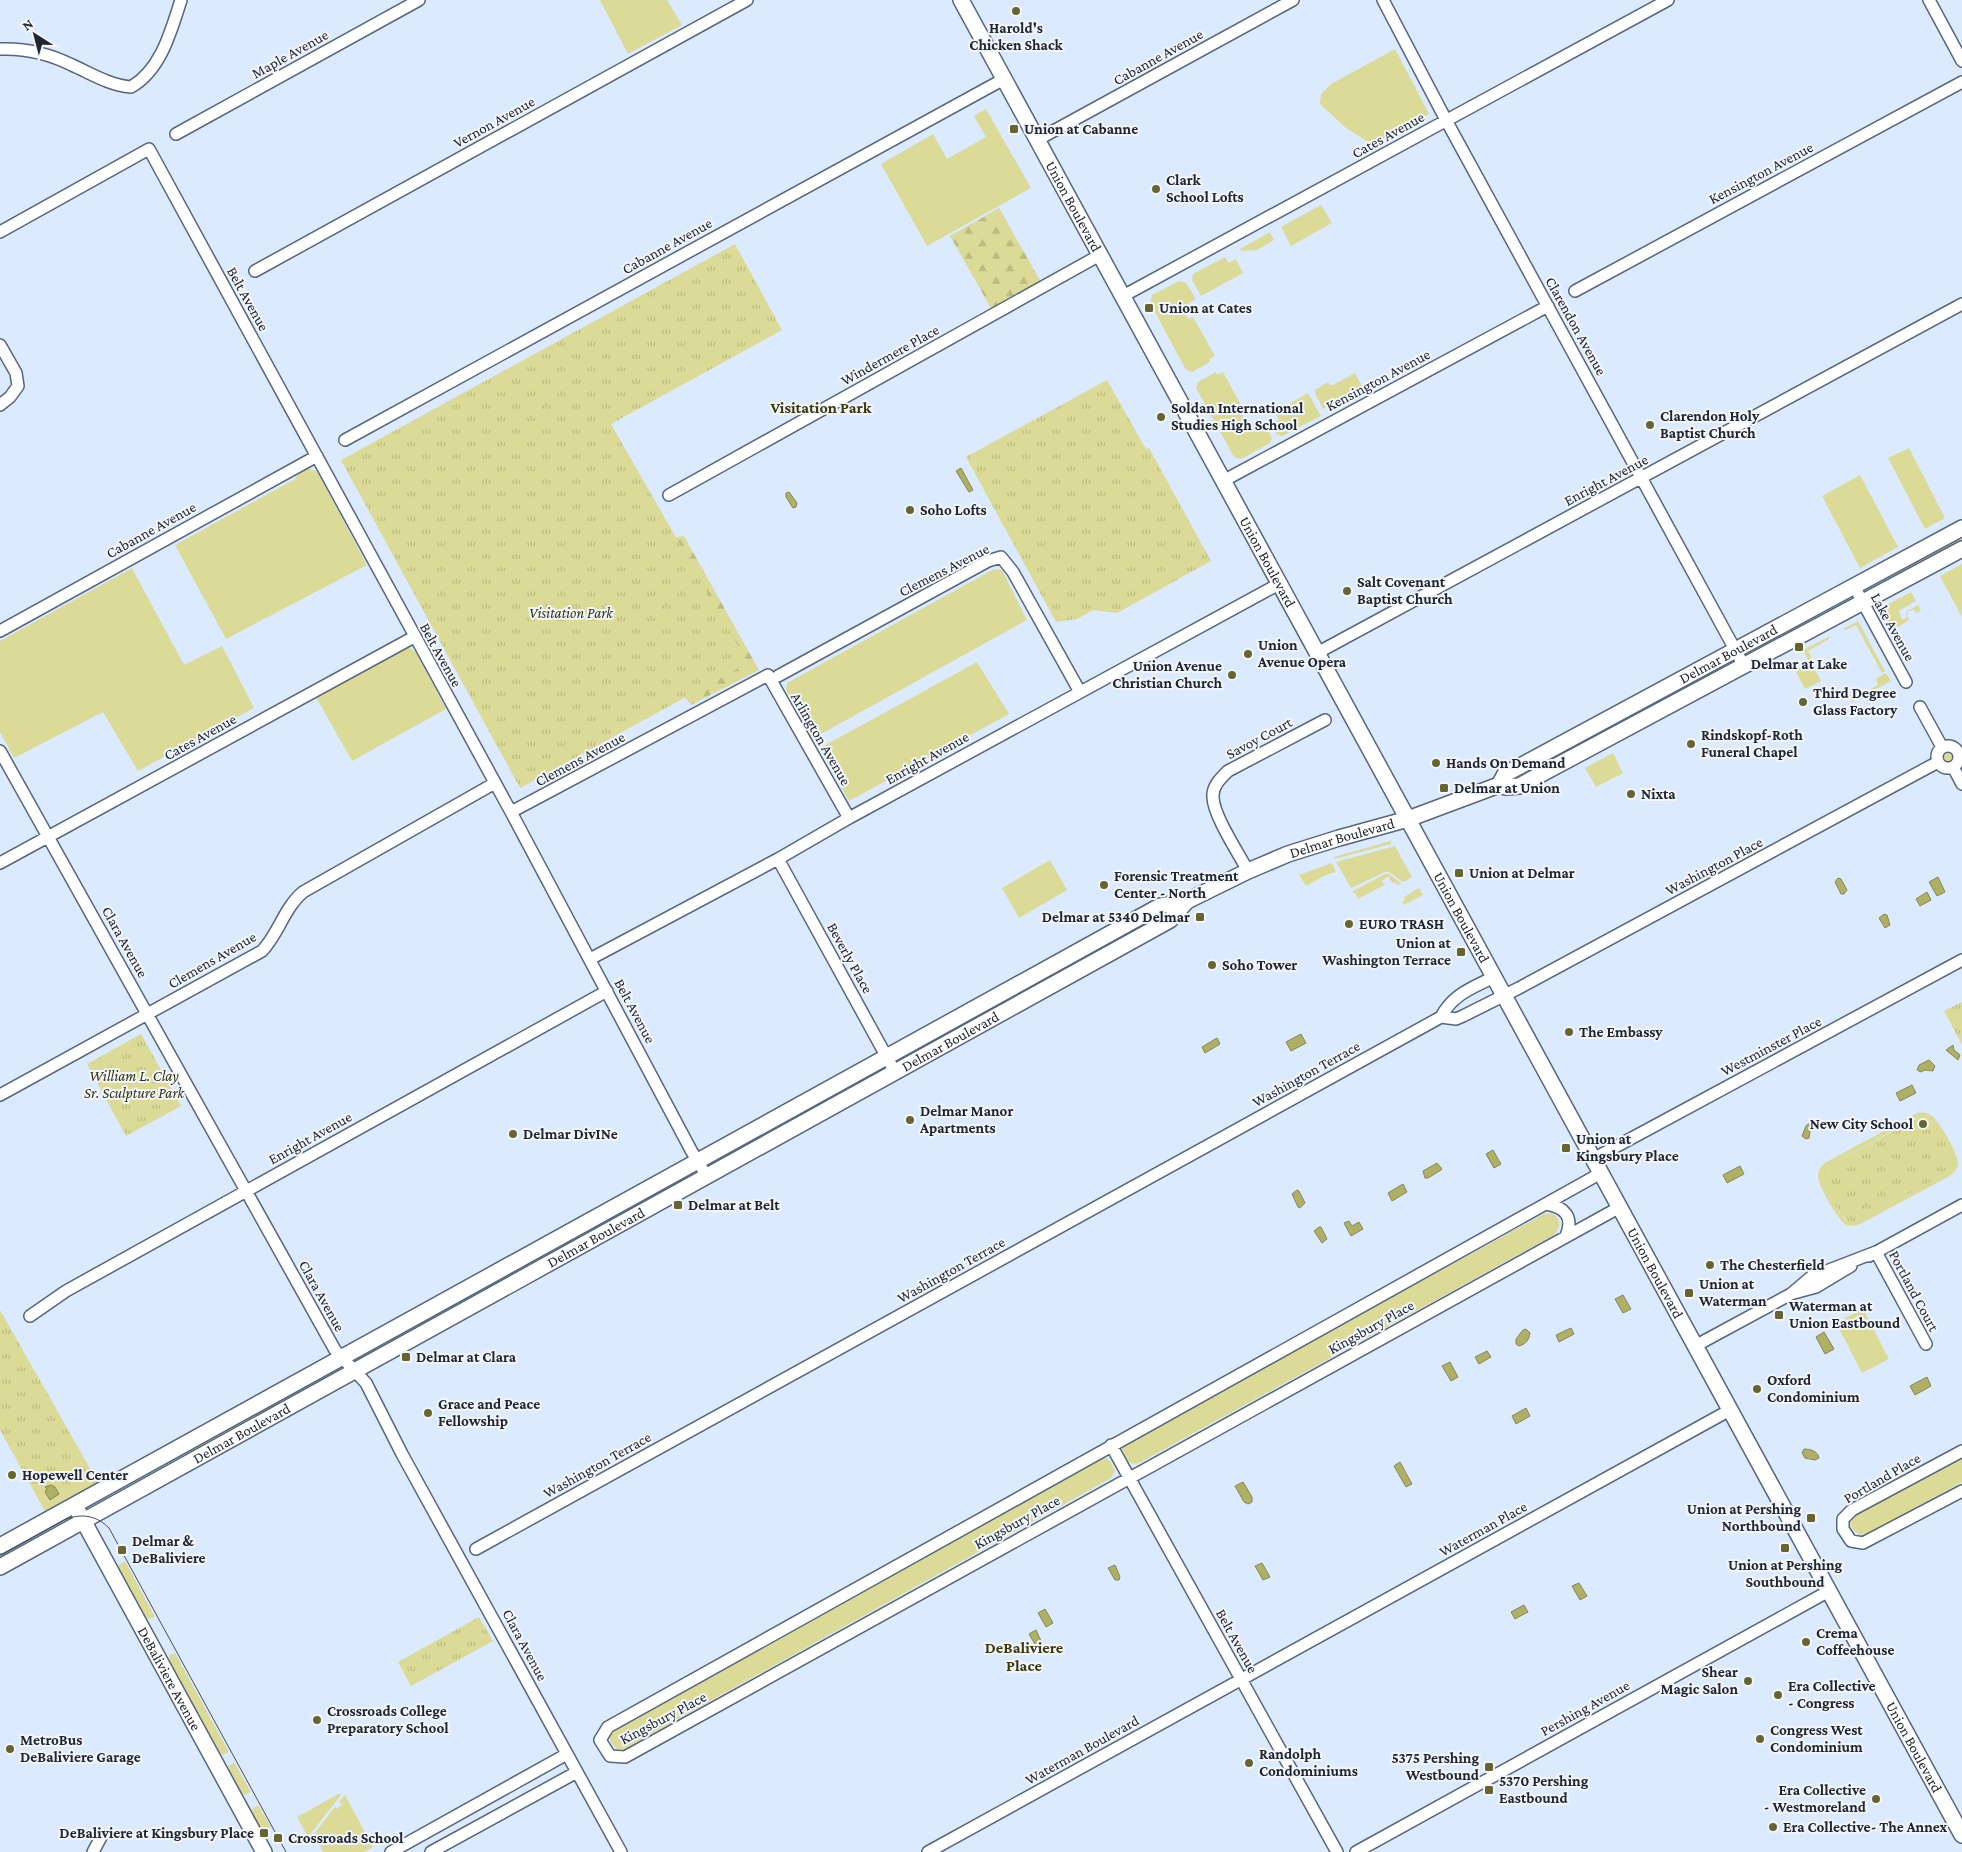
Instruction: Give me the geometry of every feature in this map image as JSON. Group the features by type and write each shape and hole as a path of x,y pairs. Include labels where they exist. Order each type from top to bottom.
{"main road":[{"name":"Union Boulevard","path":"961,0 1962,1835"},
{"name":"Delmar Boulevard","path":"0,1546 1160,906 1187,901 1248,871 1315,845 1408,819 1500,785 1505,774 1962,528"},
{"name":"Delmar Boulevard","path":"1500,785 1506,788 1519,786 1962,548"},
{"name":"Delmar Boulevard","path":"0,1567 1170,920 1187,901"},
{"path":"269,1398 277,1413"},
{"name":"DeBaliviere Avenue","path":"74,1505 264,1852"}],"street":[{"path":"0,49 24,50 46,54 111,84 131,87 150,72 160,56 181,0"},
{"name":"Maple Avenue","path":"176,134 419,0"},
{"name":"Vernon Avenue","path":"255,271 747,0"},
{"name":"Cabanne Avenue","path":"1037,140 1293,0"},
{"name":"Clarendon Avenue","path":"1383,0 1446,120 1744,666"},
{"name":"Cates Avenue","path":"1123,296 1668,0"},
{"path":"1929,0 1962,62"},
{"name":"Cabanne Avenue","path":"345,440 1004,78"},
{"name":"Kensington Avenue","path":"1575,291 1962,82"},
{"name":"Belt Avenue","path":"0,232 149,149 318,456 706,1175"},
{"name":"Windermere Place","path":"669,496 1100,255"},
{"name":"Enright Avenue","path":"1317,653 1962,304"},
{"name":"Kensington Avenue","path":"1223,480 1548,306"},
{"path":"0,345 16,373 18,386 10,397 0,405"},
{"name":"Cabanne Avenue","path":"0,631 318,456"},
{"name":"Clemens Avenue","path":"511,812 773,676 790,670 988,561 1001,557 1013,572 1080,692"},
{"name":"Enright Avenue","path":"590,959 778,859 849,818 1280,584"},
{"name":"Lake Avenue","path":"1854,586 1906,682"},
{"name":"Cates Avenue","path":"0,863 414,637"},
{"name":"Arlington Avenue","path":"773,676 849,818"},
{"path":"1920,707 1942,747"},
{"name":"Savoy Court","path":"1248,871 1215,810 1212,796 1217,781 1228,771 1325,720"},
{"path":"1949,745 1960,750 1959,758 1953,767 1946,768 1938,762 1937,752 1942,747 1949,745"},
{"name":"Clara Avenue","path":"0,751 335,1350 366,1383 402,1454 621,1852"},
{"name":"Washington Place","path":"1441,1017 1456,1019 1504,996 1938,762"},
{"path":"1953,767 1962,784"},
{"name":"Clemens Avenue","path":"0,1095 262,951 272,940 293,901 303,892 495,784"},
{"name":"Beverly Place","path":"778,859 895,1072"},
{"name":"Westminster Place","path":"1593,1159 1962,960"},
{"path":"1441,1017 1448,1004 1494,977"},
{"name":"Enright Avenue","path":"30,1316 66,1290 607,991"},
{"name":"Washington Terrace","path":"476,1549 1441,1017"},
{"name":"Kingsbury Place","path":"1601,1173 608,1727 600,1740 610,1756 625,1757 1620,1207"},
{"path":"1546,1204 1564,1210 1569,1220 1569,1229 1566,1236"},
{"path":"1695,1346 1791,1294 1816,1287 1962,1205"},
{"name":"Portland Court","path":"1876,1252 1926,1344"},
{"name":"Waterman Place","path":"1245,1677 1730,1410"},
{"name":"Belt Avenue","path":"1111,1445 1128,1478 1245,1677 1337,1852"},
{"name":"Portland Place","path":"1962,1451 1852,1510 1843,1519 1843,1529 1851,1541 1863,1543 1962,1491"},
{"name":"Pershing Avenue","path":"1356,1852 1829,1591"},
{"name":"Waterman Boulevard","path":"928,1852 1245,1677"},
{"path":"390,1852 567,1754"},
{"path":"431,1852 577,1772"},
{"path":"93,1852 101,1837"}],"green space":[{"path":"600,0 667,0 682,25 628,54"},
{"path":"1395,49 1429,114 1373,145 1346,128 1320,104 1321,94 1331,84"},
{"path":"986,109 1031,188 927,246 881,164 933,134 947,159 986,137 974,116"},
{"path":"1321,205 1332,223 1291,246 1281,227"},
{"path":"999,208 1041,282 992,310 950,236"},
{"path":"1270,232 1274,240 1257,250 1241,251 1240,249"},
{"name":"Visitation Park","path":"735,244 782,330 611,424 748,663 520,788 341,460"},
{"path":"1225,257 1229,263 1236,259 1243,273 1201,296 1192,280 1193,274"},
{"path":"1179,281 1186,283 1196,299 1182,307 1188,319 1193,317 1215,356 1209,359 1210,362 1192,372 1186,370 1150,303 1152,295"},
{"path":"1216,372 1217,375 1223,372 1246,414 1242,416 1248,426 1262,419 1272,438 1270,443 1241,459 1234,457 1196,388 1198,382"},
{"path":"1355,373 1365,392 1331,410 1328,406 1323,409 1315,390 1328,382 1331,386"},
{"path":"1107,380 1146,449 1149,448 1211,561 1117,613 1093,610 1077,619 1056,622 966,457"},
{"path":"1308,393 1321,416 1282,436 1277,435 1271,424 1279,420 1275,412"},
{"path":"1909,448 1945,518 1925,529 1888,458"},
{"path":"307,468 316,471 319,475 367,565 226,639 175,545 295,479 298,474"},
{"path":"1860,475 1898,547 1860,568 1822,496"},
{"path":"1962,534 1962,540 1884,583 1881,577"},
{"path":"684,536 759,670 691,705 682,693 647,541"},
{"path":"1962,564 1962,617 1940,576"},
{"path":"132,568 184,665 222,646 254,708 138,771 103,712 14,758 0,732 0,641"},
{"path":"994,569 1002,570 1027,620 812,739 786,690 787,683"},
{"path":"1911,592 1916,601 1899,611 1902,620 1906,618 1907,611 1918,605 1921,610 1916,613 1914,609 1908,612 1909,620 1893,630 1881,608"},
{"path":"1806,618 1809,623 1757,651 1755,646"},
{"path":"1858,621 1885,671 1882,673 1856,625 1846,630 1843,629"},
{"path":"1830,636 1829,639 1808,651 1821,681 1805,689 1795,670 1809,662 1803,650"},
{"path":"411,648 416,653 446,709 352,761 316,697"},
{"path":"977,662 1009,714 849,801 820,748"},
{"path":"1720,665 1722,670 1642,713 1639,709"},
{"path":"1886,673 1891,681 1852,702 1847,693 1849,692 1853,699 1878,685 1876,679"},
{"path":"1612,724 1614,728 1574,751 1571,746"},
{"path":"1948,750 1953,752 1955,757 1953,762 1948,764 1943,762 1941,757 1943,752"},
{"path":"1613,753 1623,773 1596,787 1585,768"},
{"path":"1391,841 1391,844 1335,859 1334,857"},
{"path":"1395,846 1412,877 1403,882 1389,872 1385,872 1351,888 1336,862"},
{"path":"1050,860 1067,890 1019,918 1002,888"},
{"path":"1332,863 1336,872 1326,875 1306,886 1299,875"},
{"path":"1385,874 1389,874 1401,883 1397,885 1395,882 1392,883 1389,877 1387,877 1382,881 1384,885 1358,899 1355,893 1353,893 1353,891"},
{"path":"1419,888 1423,895 1404,905 1402,902 1405,900 1404,897"},
{"path":"1962,1002 1962,1045 1944,1011"},
{"name":"William L. Clay Sr. Sculpture Park","path":"141,1034 181,1106 126,1136 87,1064"},
{"path":"1923,1112 1932,1116 1939,1124 1956,1154 1958,1165 1955,1171 1948,1177 1862,1223 1851,1226 1843,1222 1834,1210 1824,1194 1819,1180 1818,1175 1821,1168 1830,1160 1917,1113","holes":["1916,1118 1928,1119 1935,1127 1952,1169 1858,1221 1846,1220 1841,1215 1823,1182 1824,1170"]},
{"path":"1920,1117 1926,1117 1931,1121 1943,1138 1954,1161 1950,1172 1858,1221 1850,1222 1841,1215 1823,1182 1824,1170"},
{"path":"1551,1213 1557,1217 1559,1222 1554,1235 1139,1463 1132,1463 1126,1458 1122,1449 1124,1444 1544,1214"},
{"path":"1863,1309 1889,1359 1862,1373 1836,1323"},
{"path":"0,1310 100,1486 47,1515 0,1430"},
{"path":"266,1407 269,1411 171,1466 168,1461"},
{"path":"1106,1458 1110,1461 1115,1471 1111,1478 624,1749 617,1749 611,1743 609,1735 612,1730 1100,1459"},
{"path":"1962,1458 1962,1482 1869,1533 1860,1535 1853,1530 1850,1523 1856,1515"},
{"path":"125,1561 155,1617 148,1619 145,1616 118,1566"},
{"path":"479,1617 493,1641 411,1686 398,1662"},
{"path":"175,1653 229,1752 223,1755 220,1753 169,1660 170,1655"},
{"path":"234,1762 251,1792 245,1795 241,1792 229,1770 229,1766"},
{"path":"340,1793 341,1795 308,1837 297,1817"},
{"path":"345,1795 373,1847 363,1852 323,1852 314,1834 335,1807 337,1809 342,1804 339,1802"},
{"path":"258,1805 271,1827 263,1832 251,1810"}],"shaded area":[{"path":"961,468 973,490 969,492 956,471"},
{"path":"789,492 797,503 796,507 793,508 786,497 786,493"},
{"path":"1938,877 1945,892 1937,896 1929,882"},
{"path":"1838,878 1841,879 1847,890 1844,894 1841,894 1835,882"},
{"path":"1927,892 1931,900 1920,906 1916,899"},
{"path":"1884,914 1887,915 1890,925 1885,928 1879,918"},
{"path":"1301,1034 1306,1043 1291,1051 1286,1042"},
{"path":"1217,1038 1220,1044 1205,1053 1202,1047"},
{"path":"1953,1045 1954,1050 1960,1055 1958,1060 1946,1050"},
{"path":"1929,1060 1935,1066 1933,1071 1925,1070 1921,1072 1917,1070 1919,1065"},
{"path":"1912,1085 1916,1093 1900,1101 1896,1093"},
{"path":"1808,1124 1811,1125 1809,1138 1806,1139 1802,1136"},
{"path":"1493,1150 1501,1164 1494,1168 1486,1154"},
{"path":"1437,1163 1442,1169 1425,1178 1423,1171"},
{"path":"1740,1166 1744,1174 1727,1183 1723,1175"},
{"path":"1403,1184 1407,1192 1392,1201 1388,1193"},
{"path":"1297,1190 1305,1203 1300,1208 1292,1194"},
{"path":"1349,1221 1352,1226 1359,1222 1363,1229 1351,1236 1344,1223"},
{"path":"1321,1227 1327,1239 1322,1243 1314,1231"},
{"path":"1623,1295 1631,1309 1623,1313 1615,1299"},
{"path":"1571,1328 1574,1334 1559,1342 1556,1335"},
{"path":"1526,1329 1530,1333 1529,1338 1519,1346 1516,1344 1516,1339"},
{"path":"1824,1332 1834,1349 1825,1354 1816,1337"},
{"path":"1487,1351 1491,1357 1479,1364 1475,1357"},
{"path":"1450,1362 1458,1377 1451,1381 1442,1366"},
{"path":"1927,1377 1931,1386 1915,1395 1910,1386"},
{"path":"1526,1408 1530,1416 1516,1424 1512,1416"},
{"path":"1804,1449 1815,1452 1819,1458 1815,1460 1805,1458 1802,1453"},
{"path":"1400,1462 1412,1484 1406,1487 1394,1466"},
{"path":"1243,1482 1252,1497 1252,1502 1248,1504 1244,1502 1235,1486"},
{"path":"51,1485 55,1487 59,1494 50,1500 45,1492 47,1489 45,1487"},
{"path":"1262,1563 1270,1577 1263,1580 1255,1566"},
{"path":"1115,1565 1120,1577 1119,1580 1115,1580 1108,1568"},
{"path":"1579,1583 1587,1596 1580,1600 1572,1586"},
{"path":"1524,1605 1528,1612 1515,1619 1511,1612"},
{"path":"1045,1609 1053,1623 1046,1627 1038,1613"},
{"path":"1036,1630 1042,1643 1036,1646 1029,1634"}],"tram line":[{"path":"0,1556 64,1520 76,1516 94,1518 109,1528 286,1852"}],"place":[{"name":"Harold's Chicken Shack","path":"1016,11"},
{"name":"Union at Cabanne","path":"1014,129"},
{"name":"Clark School Lofts","path":"1156,189"},
{"name":"Union at Cates","path":"1149,308"},
{"name":"Soldan International Studies High School","path":"1161,417"},
{"name":"Clarendon Holy Baptist Church","path":"1650,425"},
{"name":"Soho Lofts","path":"910,510"},
{"name":"Salt Covenant Baptist Church","path":"1347,591"},
{"name":"Delmar at Lake","path":"1799,647"},
{"name":"Union Avenue Opera","path":"1248,654"},
{"name":"Union Avenue Christian Church","path":"1232,675"},
{"name":"Third Degree Glass Factory","path":"1803,702"},
{"name":"Rindskopf-Roth Funeral Chapel","path":"1691,744"},
{"name":"Hands On Demand","path":"1436,763"},
{"name":"Delmar at Union","path":"1444,788"},
{"name":"Nixta","path":"1631,794"},
{"name":"Union at Delmar","path":"1459,873"},
{"name":"Forensic Treatment Center - North","path":"1104,885"},
{"name":"Delmar at 5340 Delmar","path":"1200,917"},
{"name":"EURO TRASH","path":"1349,924"},
{"name":"Union at Washington Terrace","path":"1461,952"},
{"name":"Soho Tower","path":"1212,965"},
{"name":"The Embassy","path":"1569,1032"},
{"name":"Delmar Manor Apartments","path":"910,1120"},
{"name":"New City School","path":"1923,1124"},
{"name":"Delmar DivINe","path":"513,1134"},
{"name":"Union at Kingsbury Place","path":"1566,1148"},
{"name":"Delmar at Belt","path":"678,1205"},
{"name":"The Chesterfield","path":"1710,1265"},
{"name":"Union at Waterman","path":"1689,1293"},
{"name":"Waterman at Union Eastbound","path":"1779,1315"},
{"name":"Delmar at Clara","path":"406,1357"},
{"name":"Oxford Condominium","path":"1757,1389"},
{"name":"Grace and Peace Fellowship","path":"428,1413"},
{"name":"Hopewell Center","path":"12,1475"},
{"name":"Union at Pershing Northbound","path":"1811,1518"},
{"name":"Union at Pershing Southbound","path":"1785,1548"},
{"name":"Delmar & DeBaliviere","path":"122,1550"},
{"name":"Crema Coffeehouse","path":"1806,1642"},
{"name":"Shear Magic Salon","path":"1748,1681"},
{"name":"Era Collective - Congress","path":"1778,1695"},
{"name":"Crossroads College Preparatory School","path":"317,1720"},
{"name":"Congress West Condominium","path":"1760,1739"},
{"name":"MetroBus DeBaliviere Garage","path":"10,1749"},
{"name":"Randolph Condominiums","path":"1249,1763"},
{"name":"5375 Pershing Westbound","path":"1489,1767"},
{"name":"5370 Pershing Eastbound","path":"1489,1790"},
{"name":"Era Collective - Westmoreland","path":"1876,1799"},
{"name":"Era Collective- The Annex","path":"1773,1827"},
{"name":"DeBaliviere at Kingsbury Place","path":"264,1833"},
{"name":"Crossroads School","path":"278,1838"}],"district":[{"name":"Visitation Park","path":"821,407"},
{"name":"DeBaliviere Place","path":"1024,1656"}]}
